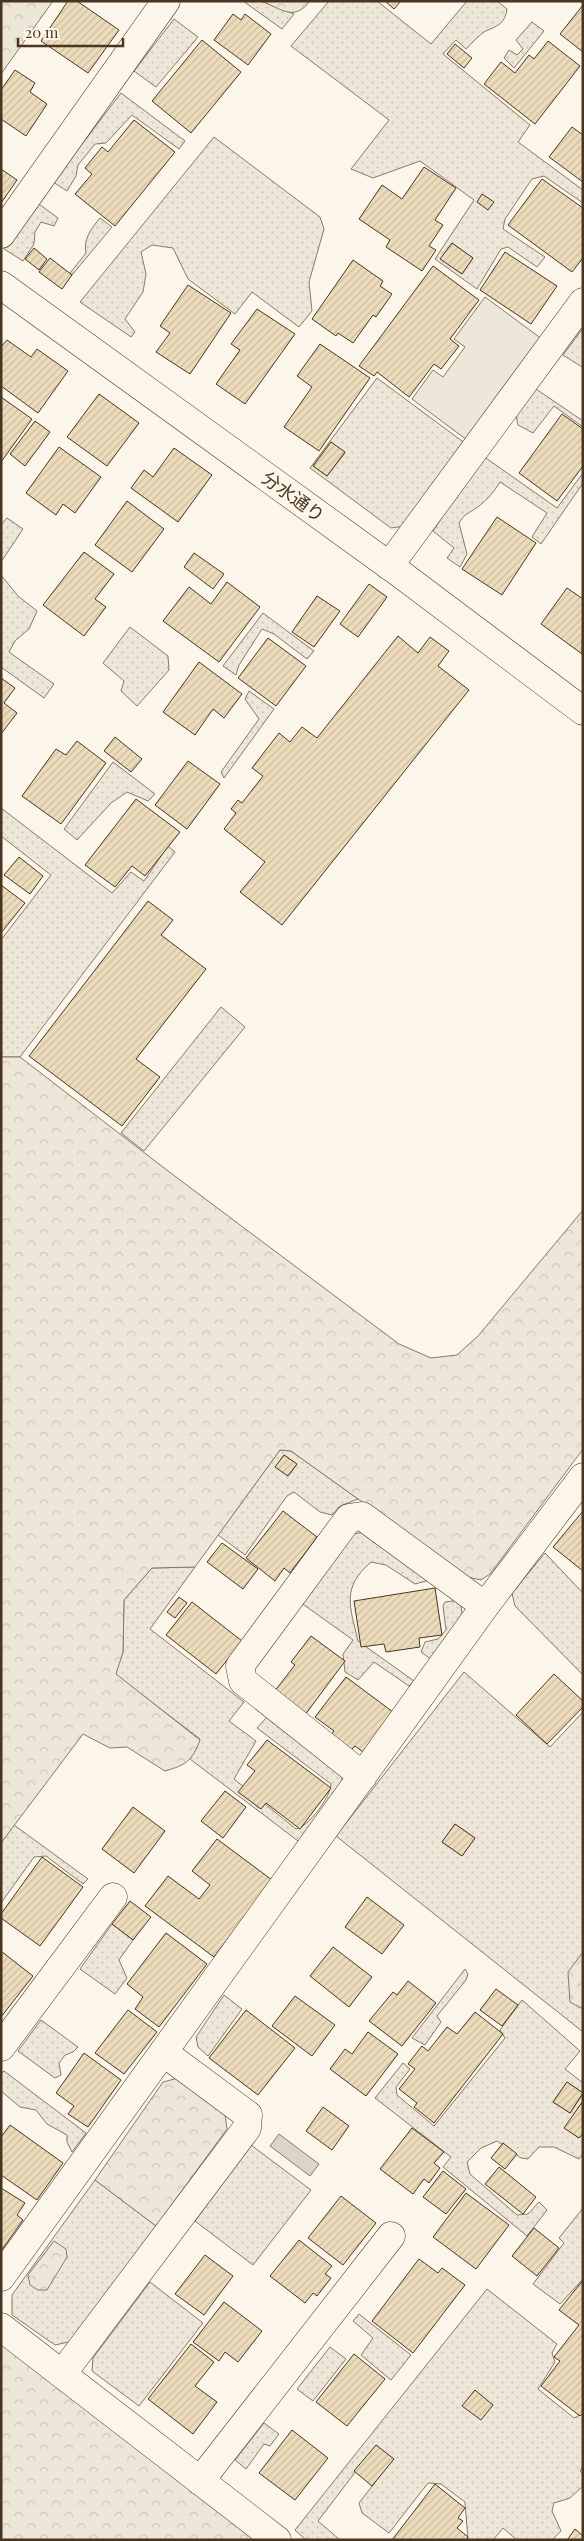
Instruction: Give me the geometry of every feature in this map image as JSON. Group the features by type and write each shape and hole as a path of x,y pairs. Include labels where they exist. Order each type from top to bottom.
{"street":[{"path":"1,234 166,1"},
{"name":"分水通り","path":"2,286 389,566 583,711"},
{"path":"389,566 583,302"},
{"path":"1,2277 485,1606 583,1476"},
{"path":"363,1776 243,1681 240,1666 349,1518 362,1516 485,1606"},
{"path":"1,2047 113,1897"},
{"path":"62,2374 247,2128 248,2116 163,2052"},
{"path":"200,2481 391,2236"},
{"path":"1,2327 277,2540"}],"green space":[{"path":"1,1 53,1 1,74"},
{"path":"243,1 261,1 294,14 282,29"},
{"path":"261,1 310,1 299,11 287,12"},
{"path":"329,1 377,1 431,44 467,1 497,1 507,9 502,22 484,32 466,49 456,40 443,54 530,125 518,142 583,190 583,203 544,176 532,179 505,219 503,229 545,257 537,267 508,247 501,249 477,289 435,259 474,200 420,161 373,178 351,169 389,120 291,46","holes":["452,243 473,258 462,274 441,259"]},
{"path":"174,19 198,37 156,87 134,71"},
{"path":"532,22 544,31 514,68 504,58 509,50 517,55 523,49 516,40"},
{"path":"121,93 185,141 179,149 132,115 106,143 95,144 78,165 76,176 67,191 53,182"},
{"path":"214,137 320,217 324,229 309,282 312,311 299,327 252,292 235,314 188,279 173,248 152,245 141,252 146,274 143,292 125,319 135,332 131,337 80,302"},
{"path":"36,202 58,218 54,226 41,222 35,232 34,244 23,261 4,249"},
{"path":"100,218 112,227 72,275 70,273 86,253 85,248 88,234"},
{"path":"583,328 583,365 582,367 563,355"},
{"path":"377,378 466,444 405,526 391,528 310,468","holes":["331,442 345,453 327,476 313,466"]},
{"path":"536,389 583,421 583,427 554,406 533,433 518,425 516,416"},
{"path":"483,456 557,508 583,473 583,483 541,544 532,537 547,513 500,482 487,499 459,523 467,554 460,567 447,558 454,548 433,531"},
{"path":"7,518 23,529 1,562 1,525"},
{"path":"1,575 18,596 37,611 29,629 15,641 9,652 54,684 44,698 1,667"},
{"path":"263,613 314,651 307,659 274,634 262,629 239,665 236,675 223,666"},
{"path":"130,627 168,656 169,670 137,706 121,691 124,681 103,663"},
{"path":"249,691 274,709 224,778 221,772 259,719 245,699"},
{"path":"113,762 155,794 148,801 127,792 111,803 77,840 64,829"},
{"path":"1,808 112,893 131,872 144,881 168,846 175,852 20,1057 1,1057 1,940 51,875 1,836"},
{"path":"221,1007 245,1027 144,1151 121,1133"},
{"path":"1,1057 20,1057 168,1171 399,1344 431,1358 457,1355 478,1336 583,1210 583,1449 490,1574 481,1580 467,1577 291,1451 280,1450 195,1567 152,1568 124,1600 123,1652 116,1674 200,1740 194,1753 183,1764 165,1771 127,1747 110,1748 83,1734 1,1843"},
{"path":"280,1450 291,1451 358,1499 340,1506 332,1515 320,1512 294,1492 287,1496 245,1555 218,1535","holes":["284,1455 297,1464 288,1476 276,1467"]},
{"path":"364,1532 430,1580 415,1584 386,1565 371,1562 355,1580 350,1598 352,1618 358,1641 414,1681 409,1686 374,1662 358,1680 345,1672 343,1654 353,1640 300,1602 348,1535"},
{"path":"545,1553 583,1593 583,1675 515,1606 512,1593"},
{"path":"195,1567 150,1629 244,1702 229,1721 256,1741 234,1779 296,1829 307,1823 318,1811 327,1797 331,1784 257,1728 267,1717 342,1773 342,1788 302,1844 190,1759 200,1739 115,1674 123,1652 124,1600 152,1568"},
{"path":"460,1600 463,1620 432,1660 421,1652 425,1642 438,1639 446,1630 443,1606 445,1602"},
{"path":"464,1672 550,1747 583,1712 583,2032 336,1836","holes":["455,1824 475,1838 462,1856 442,1842"]},
{"path":"14,1825 88,1879 83,1884 46,1856 34,1857 1,1903 1,1843"},
{"path":"112,1924 133,1940 119,1960 127,1978 115,1994 80,1969"},
{"path":"583,1952 583,2009 570,2002 568,1972"},
{"path":"465,1969 468,1974 466,1980 437,2016 441,2022 425,2045 412,2038"},
{"path":"224,1995 242,2009 208,2056 198,2047 196,2037"},
{"path":"522,2000 580,2051 565,2069 583,2083 583,2093 567,2082 553,2102 570,2113 583,2094 583,2101 565,2128 579,2138 583,2134 583,2154 579,2159 554,2147 539,2147 528,2159 521,2158 497,2141 481,2148 467,2162 470,2174 517,2215 528,2214 539,2202 547,2210 527,2236 443,2167 451,2157 375,2098 403,2063 410,2069 396,2087 397,2095 434,2126 505,2038 500,2030"},
{"path":"41,2020 78,2047 73,2052 65,2055 59,2063 61,2075 55,2078 18,2051"},
{"path":"4,2071 86,2133 72,2152 67,2142 67,2135 47,2124 36,2110 20,2107 1,2091 1,2074"},
{"path":"178,2078 225,2114 227,2129 156,2226 95,2180 163,2082"},
{"path":"251,2145 311,2190 253,2265 195,2221"},
{"path":"95,2180 156,2226 73,2341 55,2345 12,2315 12,2295"},
{"path":"583,2208 583,2279 560,2304 533,2284 564,2243 559,2238"},
{"path":"54,2241 66,2249 67,2257 47,2290 38,2290 30,2285 28,2275"},
{"path":"150,2282 203,2323 139,2406 92,2371 93,2358"},
{"path":"487,2289 557,2344 552,2353 555,2362 538,2389 574,2418 583,2413 583,2466 580,2471 583,2474 583,2486 570,2498 554,2503 552,2511 561,2531 552,2540 517,2540 503,2528 493,2540 468,2540 465,2502 441,2484 428,2483 389,2533 362,2513 359,2503 393,2459 376,2445 318,2521 340,2540 306,2540 295,2530"},
{"path":"359,2314 411,2355 391,2380 361,2355 373,2338 353,2321"},
{"path":"1,2342 258,2540 1,2540"},
{"path":"330,2347 346,2359 313,2401 297,2389"},
{"path":"264,2423 279,2434 270,2446 264,2444 246,2469 235,2460"}],"shaded area":[{"path":"485,297 542,339 467,440 412,399 433,370 443,377 465,347 454,339"},
{"path":"279,2134 319,2164 310,2176 270,2146"}],"building":[{"path":"68,1 77,1 119,30 88,73 41,41"},
{"path":"385,1 401,1 394,9"},
{"path":"583,5 583,52 560,34"},
{"path":"233,14 241,20 245,14 271,34 248,65 214,40"},
{"path":"202,40 241,72 191,133 152,101"},
{"path":"548,41 580,66 535,124 484,84 501,62 515,73 529,55 534,59"},
{"path":"455,44 472,58 464,68 447,54"},
{"path":"15,70 35,83 30,92 47,104 26,136 1,119 1,90"},
{"path":"134,120 175,152 115,226 75,194 92,174 85,168 102,147 108,152"},
{"path":"572,127 583,135 583,182 549,157"},
{"path":"424,167 456,188 435,220 443,225 429,246 436,250 422,271 386,247 390,240 359,219 382,185 402,199"},
{"path":"1,169 17,180 1,203"},
{"path":"542,179 583,208 583,258 572,272 508,225"},
{"path":"482,194 494,202 488,210 477,202"},
{"path":"452,243 473,258 462,274 440,259"},
{"path":"34,248 47,259 39,270 25,259"},
{"path":"505,252 557,286 531,324 480,290"},
{"path":"50,258 72,275 62,289 39,272"},
{"path":"353,260 383,281 380,286 392,294 376,317 373,315 353,343 338,333 336,336 312,319"},
{"path":"433,266 479,300 450,339 459,346 441,369 434,364 409,397 377,372 374,376 359,366"},
{"path":"188,285 231,313 190,374 156,352 170,333 160,326"},
{"path":"257,309 295,334 245,404 216,384 240,350 231,344"},
{"path":"7,340 31,357 37,349 68,371 38,413 1,386 1,347"},
{"path":"320,344 370,378 319,451 284,427 312,387 297,376"},
{"path":"99,394 139,423 107,466 67,437"},
{"path":"1,397 32,419 1,462"},
{"path":"562,414 583,429 583,466 557,501 519,473"},
{"path":"35,421 50,432 25,466 10,454"},
{"path":"331,442 345,452 327,476 313,466"},
{"path":"59,447 101,477 75,513 63,504 56,515 26,493"},
{"path":"174,448 212,475 178,522 131,488 144,470 153,477"},
{"path":"127,501 164,529 132,572 95,545"},
{"path":"497,517 536,543 502,595 462,569"},
{"path":"84,552 114,574 95,599 106,607 84,636 43,605"},
{"path":"194,553 224,574 213,589 184,567"},
{"path":"227,582 260,607 219,662 163,621 189,587 211,604"},
{"path":"369,584 387,597 358,637 340,624"},
{"path":"567,588 583,599 582,654 541,624"},
{"path":"317,596 340,611 314,647 292,632"},
{"path":"398,636 418,653 430,637 449,651 438,666 469,690 282,925 240,892 265,862 224,829 236,813 231,809 238,800 242,803 263,776 252,768 279,733 290,742 302,727 317,738"},
{"path":"268,638 306,666 276,706 238,678"},
{"path":"199,662 242,694 224,718 213,709 195,735 163,712"},
{"path":"1,678 15,688 4,703 17,713 1,734"},
{"path":"115,737 142,759 131,772 104,751"},
{"path":"77,741 106,763 61,824 22,796 56,749 66,755"},
{"path":"188,761 220,784 187,829 155,805"},
{"path":"136,799 180,832 145,876 132,866 115,887 85,865"},
{"path":"19,857 43,876 30,894 4,875"},
{"path":"1,885 25,903 1,933"},
{"path":"148,901 173,920 161,935 206,969 136,1059 160,1077 122,1126 29,1056"},
{"path":"284,1455 297,1464 288,1476 275,1467"},
{"path":"283,1511 317,1537 290,1573 284,1568 275,1581 246,1558"},
{"path":"583,1511 583,1571 553,1547"},
{"path":"222,1543 258,1569 243,1589 207,1562"},
{"path":"435,1588 442,1635 419,1638 420,1647 386,1652 384,1644 361,1647 354,1601"},
{"path":"179,1597 187,1603 175,1618 167,1612"},
{"path":"192,1602 242,1641 216,1674 166,1635"},
{"path":"311,1636 345,1661 305,1715 274,1692 295,1665 291,1662"},
{"path":"554,1674 583,1701 583,1707 547,1744 516,1715"},
{"path":"346,1677 393,1712 363,1752 355,1746 351,1750 331,1735 334,1731 315,1717"},
{"path":"267,1740 331,1788 300,1829 266,1803 261,1809 238,1792 255,1771 247,1765"},
{"path":"225,1791 246,1807 223,1838 201,1821"},
{"path":"133,1807 165,1831 134,1873 102,1849"},
{"path":"455,1824 475,1838 462,1856 442,1842"},
{"path":"217,1839 272,1880 214,1957 145,1906 168,1876 199,1899 210,1885 192,1871"},
{"path":"42,1857 83,1887 40,1946 1,1918 1,1914"},
{"path":"367,1897 404,1925 382,1954 345,1927"},
{"path":"130,1901 151,1917 133,1940 112,1924"},
{"path":"166,1933 207,1964 159,2027 135,2009 143,1997 127,1984"},
{"path":"333,1947 372,1977 349,2007 310,1976"},
{"path":"1,1951 33,1976 1,2017"},
{"path":"408,1981 436,2003 402,2046 369,2021 393,1992 397,1995"},
{"path":"496,1989 518,2005 502,2026 480,2010"},
{"path":"295,1996 335,2025 312,2056 272,2026"},
{"path":"128,2010 157,2032 124,2074 95,2053"},
{"path":"246,2010 295,2048 258,2095 209,2058"},
{"path":"475,2012 503,2034 434,2123 414,2107 417,2103 399,2089 415,2069 408,2064 422,2046 428,2051 447,2027 457,2034"},
{"path":"368,2032 398,2054 366,2096 330,2069 345,2049 352,2054"},
{"path":"84,2053 121,2080 88,2127 68,2114 74,2106 56,2093"},
{"path":"567,2082 583,2093 570,2113 553,2102"},
{"path":"583,2101 583,2134 579,2138 564,2128"},
{"path":"323,2107 349,2126 332,2150 306,2131"},
{"path":"10,2125 63,2163 37,2200 1,2175 1,2137"},
{"path":"412,2128 444,2152 434,2163 440,2168 429,2183 424,2179 413,2194 380,2169"},
{"path":"503,2143 517,2154 505,2169 491,2158"},
{"path":"499,2167 536,2197 523,2214 485,2184"},
{"path":"443,2171 466,2189 446,2214 423,2197"},
{"path":"1,2188 25,2203 17,2215 23,2220 1,2251"},
{"path":"466,2193 509,2225 476,2269 433,2237"},
{"path":"341,2196 376,2223 343,2265 308,2238"},
{"path":"534,2228 559,2248 537,2276 512,2256"},
{"path":"299,2240 332,2266 325,2274 331,2278 317,2296 313,2293 305,2303 270,2276"},
{"path":"205,2255 233,2276 204,2315 175,2294"},
{"path":"419,2259 438,2273 442,2268 465,2285 413,2353 372,2321"},
{"path":"583,2280 583,2413 580,2416 541,2386 560,2361 554,2357 579,2325 559,2310"},
{"path":"224,2302 262,2331 238,2362 225,2352 219,2361 193,2342"},
{"path":"191,2344 214,2362 195,2386 217,2402 193,2434 148,2399"},
{"path":"354,2354 385,2379 347,2426 316,2402"},
{"path":"475,2390 493,2405 481,2420 462,2406"},
{"path":"292,2430 328,2458 295,2500 259,2473"},
{"path":"376,2445 394,2459 372,2486 354,2471"},
{"path":"435,2484 465,2508 458,2518 463,2521 457,2528 468,2537 466,2540 392,2540"},
{"path":"575,2529 583,2536 583,2540 567,2540"}]}
